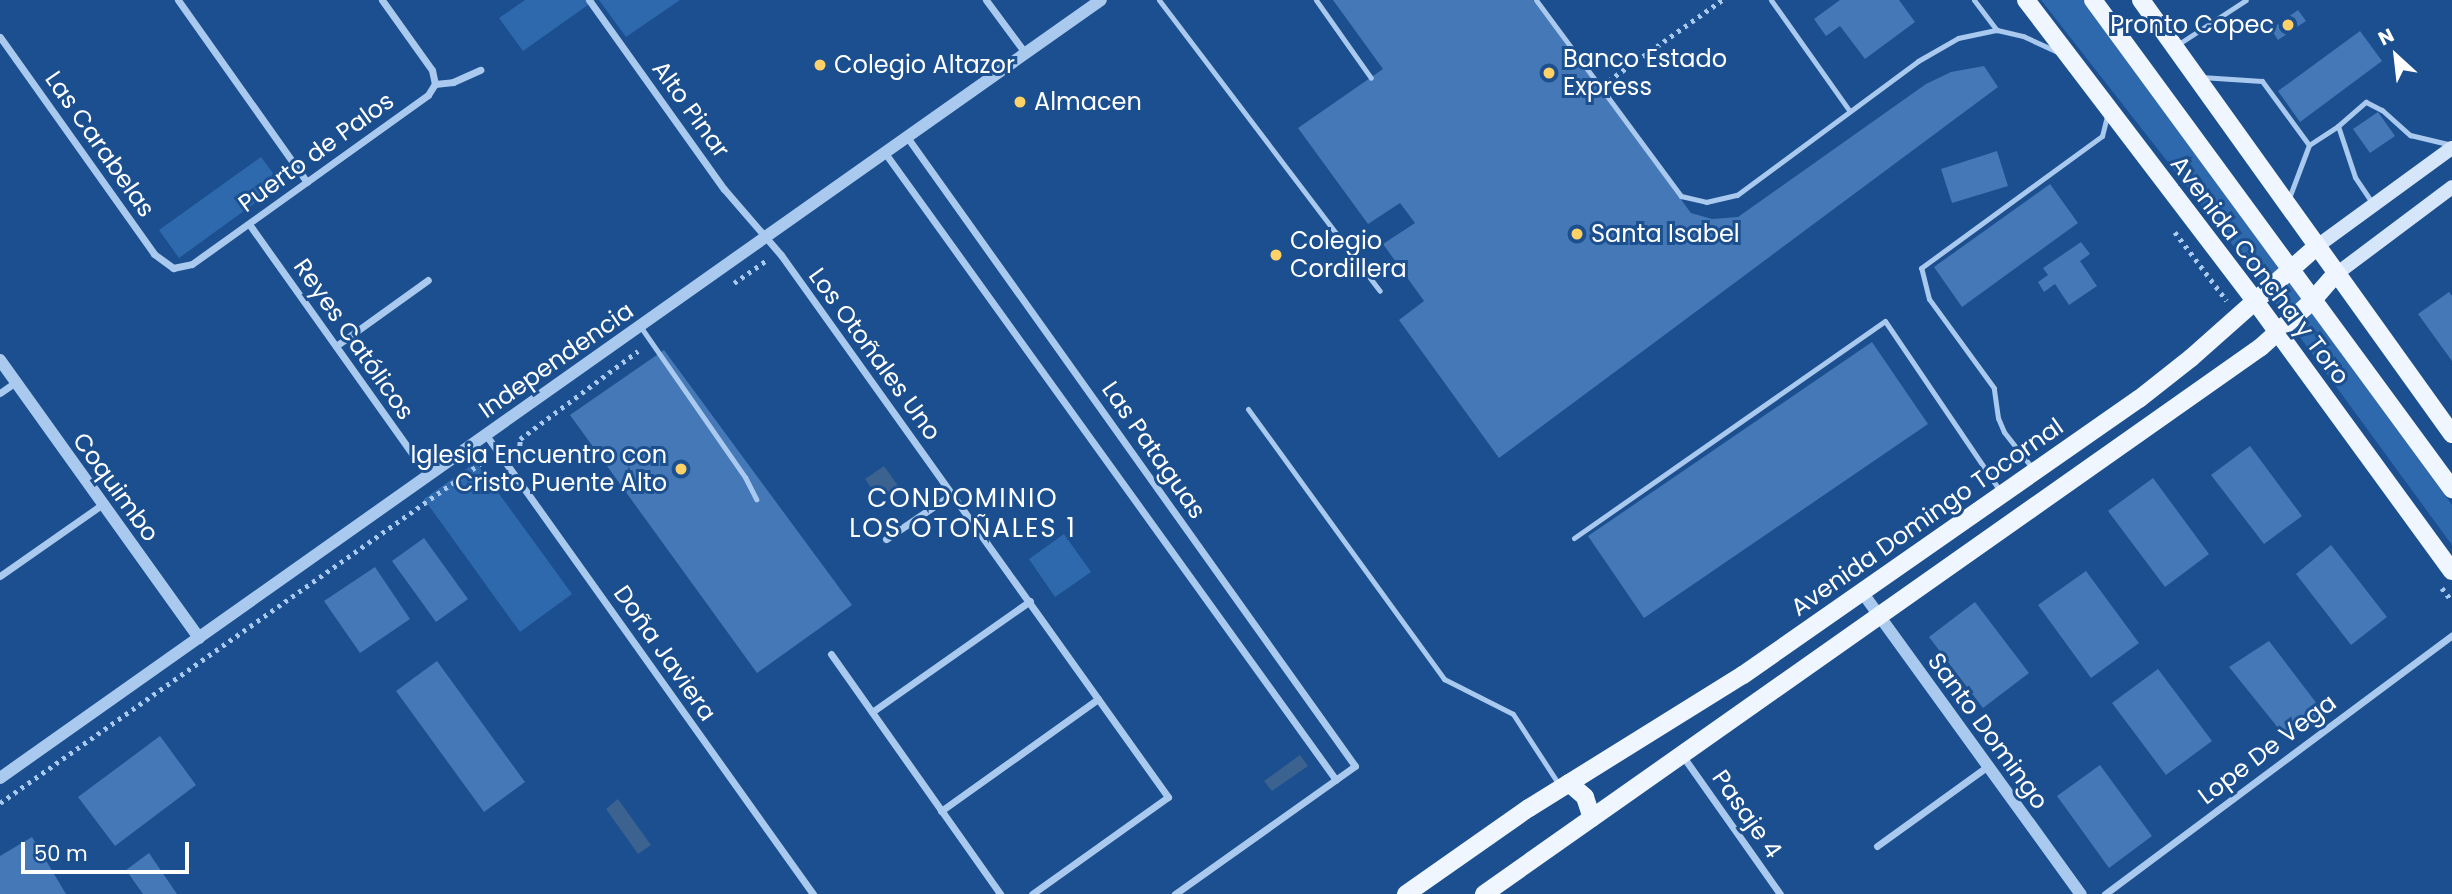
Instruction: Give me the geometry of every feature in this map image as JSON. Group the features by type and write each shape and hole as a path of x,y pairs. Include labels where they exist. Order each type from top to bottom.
{"main road":[{"name":"Avenida Concha y Toro","path":"2026,0 2255,301 2452,570"},
{"name":"Avenida Concha y Toro","path":"2093,0 2452,489"},
{"path":"2141,0 2335,275 2452,434"},
{"name":"Avenida Domingo Tocornal","path":"1406,894 1565,785 1743,675 2139,399 2316,247 2452,146"},
{"path":"1484,894 2278,333 2335,275 2452,187"},
{"path":"1565,785 1585,797 1592,818"}],"street":[{"path":"178,0 307,182"},
{"path":"382,0 432,70 435,84"},
{"name":"Alto Pinar","path":"589,0 724,189 764,239"},
{"path":"986,0 1026,54"},
{"name":"Independencia","path":"0,778 1101,0"},
{"name":"Las Carabelas","path":"0,37 154,254 173,268"},
{"name":"Puerto de Palos","path":"173,268 192,264 428,95 435,84 453,82 480,70"},
{"name":"Las Pataguas","path":"907,137 1355,766 1175,894"},
{"name":"Las Pataguas","path":"885,153 1336,780"},
{"name":"Reyes Católicos","path":"248,224 428,476"},
{"name":"Los Otoñales Uno","path":"764,239 778,253 1030,601 1168,797 1032,894"},
{"path":"335,346 428,280"},
{"name":"Coquimbo","path":"0,360 199,638"},
{"path":"0,393 16,382"},
{"name":"Doña Javiera","path":"486,435 813,894"},
{"path":"886,539 952,494"},
{"path":"0,576 103,503"},
{"name":"Santo Domingo","path":"1862,592 2081,894"},
{"path":"872,712 1030,601"},
{"name":"Lope De Vega","path":"2105,894 2452,635"},
{"path":"831,654 1000,894"},
{"path":"941,811 1098,699"},
{"name":"Pasaje 4","path":"1682,755 1780,894"},
{"path":"1877,846 1988,766"}],"lane":[{"path":"1159,0 1380,291"},
{"path":"1316,0 1371,78"},
{"path":"1536,0 1681,195 1706,202 1737,195 1849,110 1958,38 1997,30 2023,36 2068,57"},
{"path":"1770,0 1849,110"},
{"path":"1974,0 1997,30"},
{"path":"2175,47 2246,0"},
{"path":"2196,76 2262,81 2309,145"},
{"path":"2287,204 2309,145 2366,103 2382,110 2410,135 2452,146"},
{"path":"2035,472 2004,432 1998,418 1994,387 1928,299 1921,268 2102,136 2109,109"},
{"path":"2338,125 2354,177 2374,205"},
{"path":"1574,538 1885,321 2002,494"},
{"path":"640,326 745,477 756,499"},
{"path":"1248,409 1444,678 1513,714 1565,785"}],"path":[{"path":"1601,86 1722,0"},
{"path":"725,290 778,253"},
{"path":"526,463 517,451 520,439 650,342"},
{"path":"0,803 484,461 497,465"}],"shaded area":[{"path":"525,0 595,0 523,51 499,18"},
{"path":"599,0 680,0 626,37"},
{"path":"2041,0 2083,0 2452,505 2452,545 2232,244"},
{"path":"261,157 281,184 179,258 159,230"},
{"path":"476,462 572,594 520,632 424,499"},
{"path":"884,466 901,490 890,498 882,486 874,492 865,479"},
{"path":"1064,534 1091,572 1055,597 1029,559"},
{"path":"1300,755 1308,766 1272,791 1264,781"},
{"path":"618,799 651,845 638,854 606,809"}],"building":[{"path":"1333,0 1533,0 1691,213 1712,219 1738,217 1926,84 1951,72 1984,66 1998,87 1499,458 1399,320 1424,301 1383,244 1415,223 1400,203 1368,224 1298,128 1383,69"},
{"path":"1840,0 1899,0 1915,22 1865,59 1840,26 1826,36 1814,19"},
{"name":"Pronto Copec","path":"2298,10 2306,21 2278,40 2271,29"},
{"path":"2360,31 2382,61 2300,122 2278,91"},
{"path":"2378,112 2395,136 2370,153 2353,129"},
{"path":"1997,151 2008,186 1952,203 1941,169"},
{"path":"2050,184 2078,223 1962,307 1934,267"},
{"path":"2081,242 2090,254 2080,261 2097,286 2069,305 2055,284 2044,292 2038,282 2048,275 2043,268"},
{"path":"2449,292 2452,296 2452,361 2418,314"},
{"path":"1872,342 1928,424 1644,618 1588,536"},
{"name":"Iglesia Encuentro con Cristo Puente Alto","path":"664,350 852,605 757,673 570,415"},
{"path":"2250,446 2302,516 2264,544 2211,475"},
{"path":"2153,478 2209,554 2165,587 2108,511"},
{"path":"424,538 468,599 436,622 392,561"},
{"path":"2331,545 2387,617 2351,645 2296,574"},
{"path":"375,567 410,619 360,653 324,601"},
{"path":"2086,571 2139,643 2091,678 2038,605"},
{"path":"1975,602 2029,673 1983,708 1929,637"},
{"path":"2269,641 2324,713 2287,739 2229,667"},
{"path":"437,661 525,782 484,812 396,691"},
{"path":"2158,669 2212,741 2166,775 2112,703"},
{"path":"160,736 196,785 115,846 78,797"},
{"path":"2100,765 2152,836 2109,868 2057,796"},
{"path":"32,837 66,894 0,894 0,856"},
{"path":"149,853 177,894 143,894 126,870"}],"place":[{"name":"Pronto Copec","path":"2288,25"},
{"name":"Colegio Altazor","path":"820,65"},
{"name":"Banco Estado Express","path":"1549,73"},
{"name":"Almacen","path":"1020,102"},
{"name":"Santa Isabel","path":"1577,234"},
{"name":"Colegio Cordillera","path":"1276,255"},
{"name":"Iglesia Encuentro con Cristo Puente Alto","path":"681,469"}],"district":[{"name":"CONDOMINIO LOS OTOÑALES 1","path":"963,514"}]}
